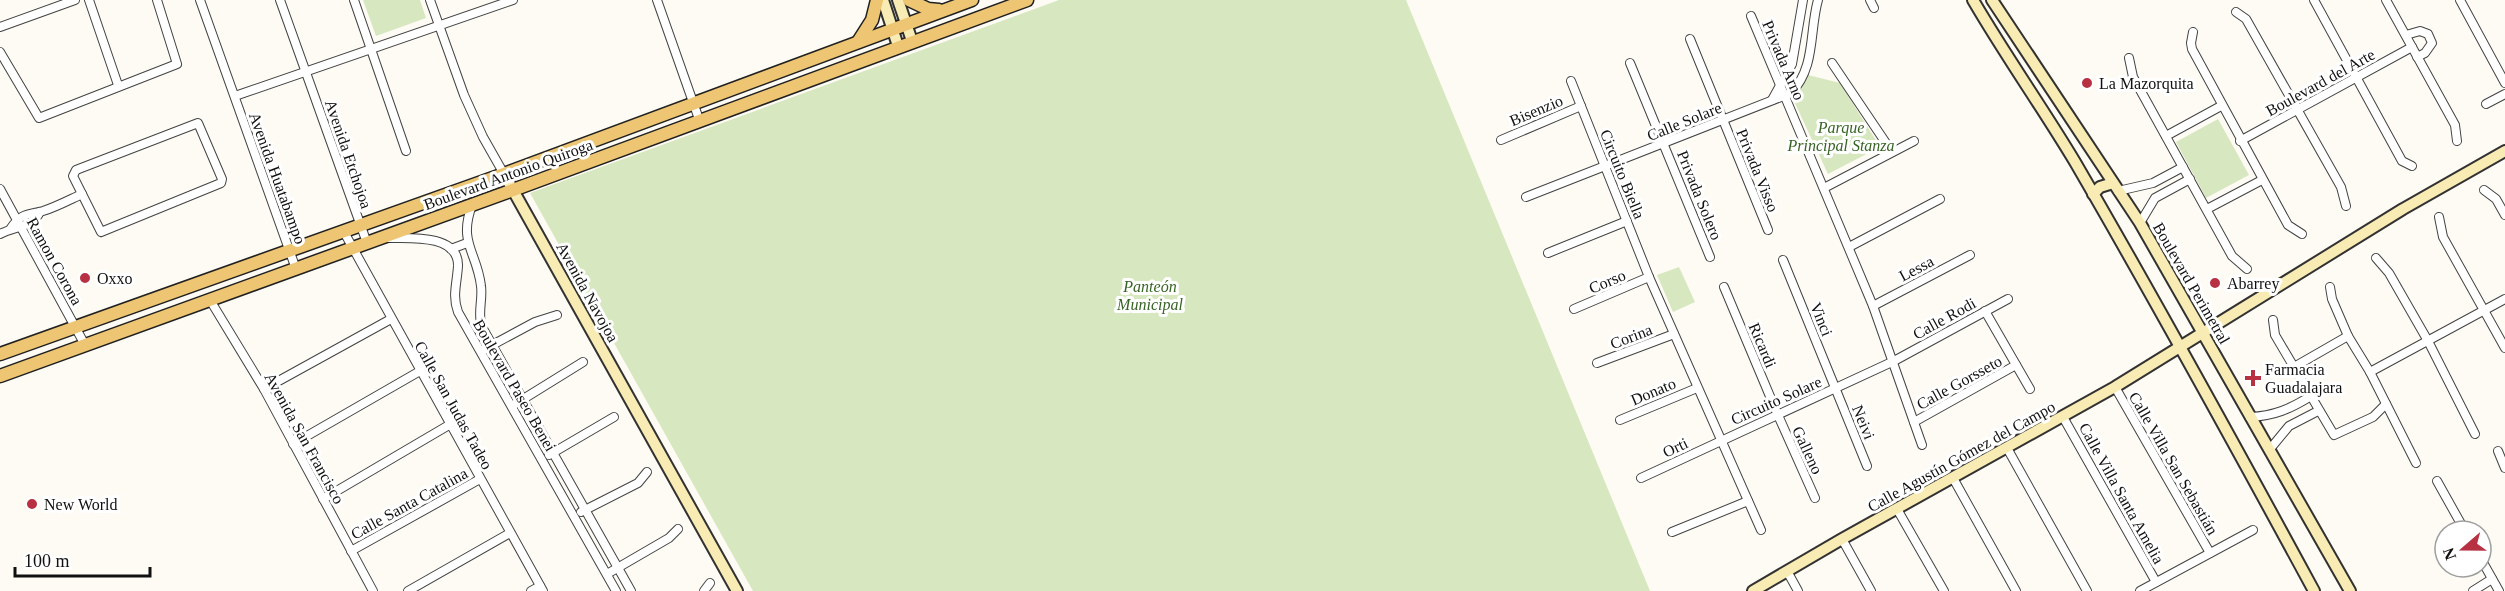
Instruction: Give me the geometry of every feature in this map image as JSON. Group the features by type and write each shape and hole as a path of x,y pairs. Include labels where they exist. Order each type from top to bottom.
{"main road":[{"path":"858,42 872,20 877,0"},
{"path":"909,0 928,9 946,10"},
{"name":"Boulevard Antonio Quiroga","path":"0,354 504,174 972,0"},
{"name":"Boulevard Antonio Quiroga","path":"0,376 700,122 898,46 1027,0"}],"street":[{"path":"0,27 75,0"},
{"path":"89,0 118,85"},
{"path":"1,56 39,118 118,85 177,64 157,0"},
{"name":"Avenida Huatabampo","path":"201,0 296,269"},
{"name":"Avenida Etchojoa","path":"280,0 367,243"},
{"path":"354,0 406,151"},
{"name":"Avenida Navojoa","path":"430,0 464,95 483,137 737,591"},
{"path":"657,0 700,122"},
{"path":"883,0 898,46"},
{"path":"898,0 912,41"},
{"path":"1772,100 1792,64 1803,0"},
{"path":"1785,97 1803,77 1813,38 1818,0"},
{"path":"1973,0 2093,194 2182,347 2314,591"},
{"name":"Boulevard Perimetral","path":"1992,0 2140,223 2350,591"},
{"path":"2314,0 2402,161 2412,166"},
{"path":"2386,0 2455,125 2457,141"},
{"path":"2460,0 2505,83"},
{"path":"235,96 509,1"},
{"path":"2236,12 2246,19 2299,110 2341,187 2346,206"},
{"path":"1981,13 2003,17"},
{"name":"Privada Arno","path":"1751,16 1849,248"},
{"path":"2406,35 2424,31 2431,39 2430,49 2417,57"},
{"path":"2193,32 2192,49 2221,106 2288,225 2302,234"},
{"path":"1798,37 1813,38"},
{"name":"Privada Visso","path":"1690,39 1768,230"},
{"name":"Boulevard del Arte","path":"2240,141 2412,47"},
{"path":"2129,58 2133,77 2232,256 2247,269"},
{"name":"Privada Solero","path":"1630,63 1710,257"},
{"path":"1832,63 1892,152"},
{"name":"Circuito Biella","path":"1571,81 1649,277"},
{"path":"2486,104 2505,94"},
{"name":"Calle Solare","path":"1526,197 1772,100 1785,97"},
{"name":"Bisenzio","path":"1501,140 1581,106"},
{"path":"2166,136 2221,106"},
{"path":"198,123 222,182 104,232 99,230 82,194 73,176 76,170 198,123"},
{"path":"1824,188 1914,141"},
{"name":"Calle Agustín Gómez del Campo","path":"1754,591 1842,539 2064,417 2182,347 2403,208 2505,151"},
{"path":"2093,194 2105,184 2116,187 2161,179 2183,166"},
{"path":"2140,223 2149,205 2167,190 2190,178"},
{"path":"2161,179 2167,190"},
{"path":"2207,209 2262,180"},
{"name":"Ramon Corona","path":"0,189 85,345"},
{"path":"2484,190 2496,199 2505,215"},
{"path":"0,234 11,228 17,220 33,212 40,212 82,194"},
{"path":"1922,445 1894,361 1849,248 1940,199"},
{"name":"Boulevard Paseo Benei","path":"472,205 466,224 467,243 480,279 480,322 552,454 631,591"},
{"path":"11,228 22,228 36,220 40,212"},
{"path":"2439,217 2443,237 2505,348"},
{"path":"1548,253 1627,221"},
{"name":"Calle San Judas Tadeo","path":"344,232 541,589"},
{"path":"381,238 418,238 442,244 451,249 467,243"},
{"name":"Boulevard Paseo Benei","path":"451,249 458,262 454,295 456,305 616,591"},
{"name":"Lessa","path":"1873,306 1970,255"},
{"path":"2376,258 2389,273 2428,341 2475,434"},
{"name":"Vinci","path":"1783,260 1836,388"},
{"name":"Corso","path":"1574,309 1649,277"},
{"name":"Circuito Solare","path":"1649,277 1720,440 1894,361"},
{"name":"Ricardi","path":"1724,287 1777,413"},
{"path":"2330,287 2332,299 2348,336 2370,372 2416,463"},
{"name":"Calle Rodi","path":"1894,361 2008,299"},
{"path":"2370,372 2505,299"},
{"name":"Avenida San Francisco","path":"210,300 264,389 373,591"},
{"path":"1985,311 2030,389"},
{"path":"481,351 535,322 557,315"},
{"path":"264,389 391,319"},
{"path":"2273,320 2275,335 2334,435 2373,417 2385,404"},
{"name":"Corina","path":"1597,363 1674,334"},
{"path":"2295,367 2348,336"},
{"path":"512,406 583,362"},
{"name":"Calle Gorsseto","path":"1914,422 2016,365"},
{"path":"293,444 420,371"},
{"name":"Calle Villa San Sebastián","path":"2115,387 2210,553"},
{"name":"Donato","path":"1620,420 1697,388"},
{"name":"Neivi","path":"1836,388 1867,466"},
{"path":"2250,417 2269,416 2287,411 2311,396"},
{"path":"2287,411 2294,422"},
{"path":"2270,449 2294,422 2318,411"},
{"name":"Galleno","path":"1777,413 1815,498"},
{"path":"543,459 614,417"},
{"name":"Calle Villa Santa Amelia","path":"2064,417 2156,582"},
{"path":"323,499 449,425"},
{"path":"1720,440 1761,530"},
{"name":"Orti","path":"1641,477 1720,440"},
{"path":"2007,448 2087,591"},
{"path":"2498,451 2505,468"},
{"path":"575,515 638,483 647,472"},
{"path":"1953,478 2016,591"},
{"name":"Calle Santa Catalina","path":"351,550 480,479"},
{"path":"2437,481 2458,519"},
{"path":"1672,532 1748,501"},
{"path":"1898,509 1944,591"},
{"path":"607,574 669,538 678,529"},
{"path":"2140,591 2253,530"},
{"path":"408,591 510,533"},
{"path":"1842,539 1871,591"},
{"path":"1787,571 1798,591"},
{"path":"2473,591 2492,579 2499,591"},
{"path":"704,591 710,583"},
{"path":"531,591 541,589"}],"green space":[{"path":"363,0 420,0 426,18 376,36"},
{"name":"Panteón Municipal","path":"1059,0 1406,0 1650,591 753,591 530,193"},
{"name":"Parque Principal Stanza","path":"1808,75 1840,83 1880,147 1828,174 1793,99"},
{"path":"2218,119 2249,175 2206,198 2176,142"},
{"path":"1679,267 1695,302 1673,312 1657,275"}],"place":[{"name":"La Mazorquita","path":"2087,83"},
{"name":"Oxxo","path":"85,278"},
{"name":"Abarrey","path":"2215,283"},
{"name":"Farmacia Guadalajara","path":"2253,378"},
{"name":"New World","path":"32,504"}]}
